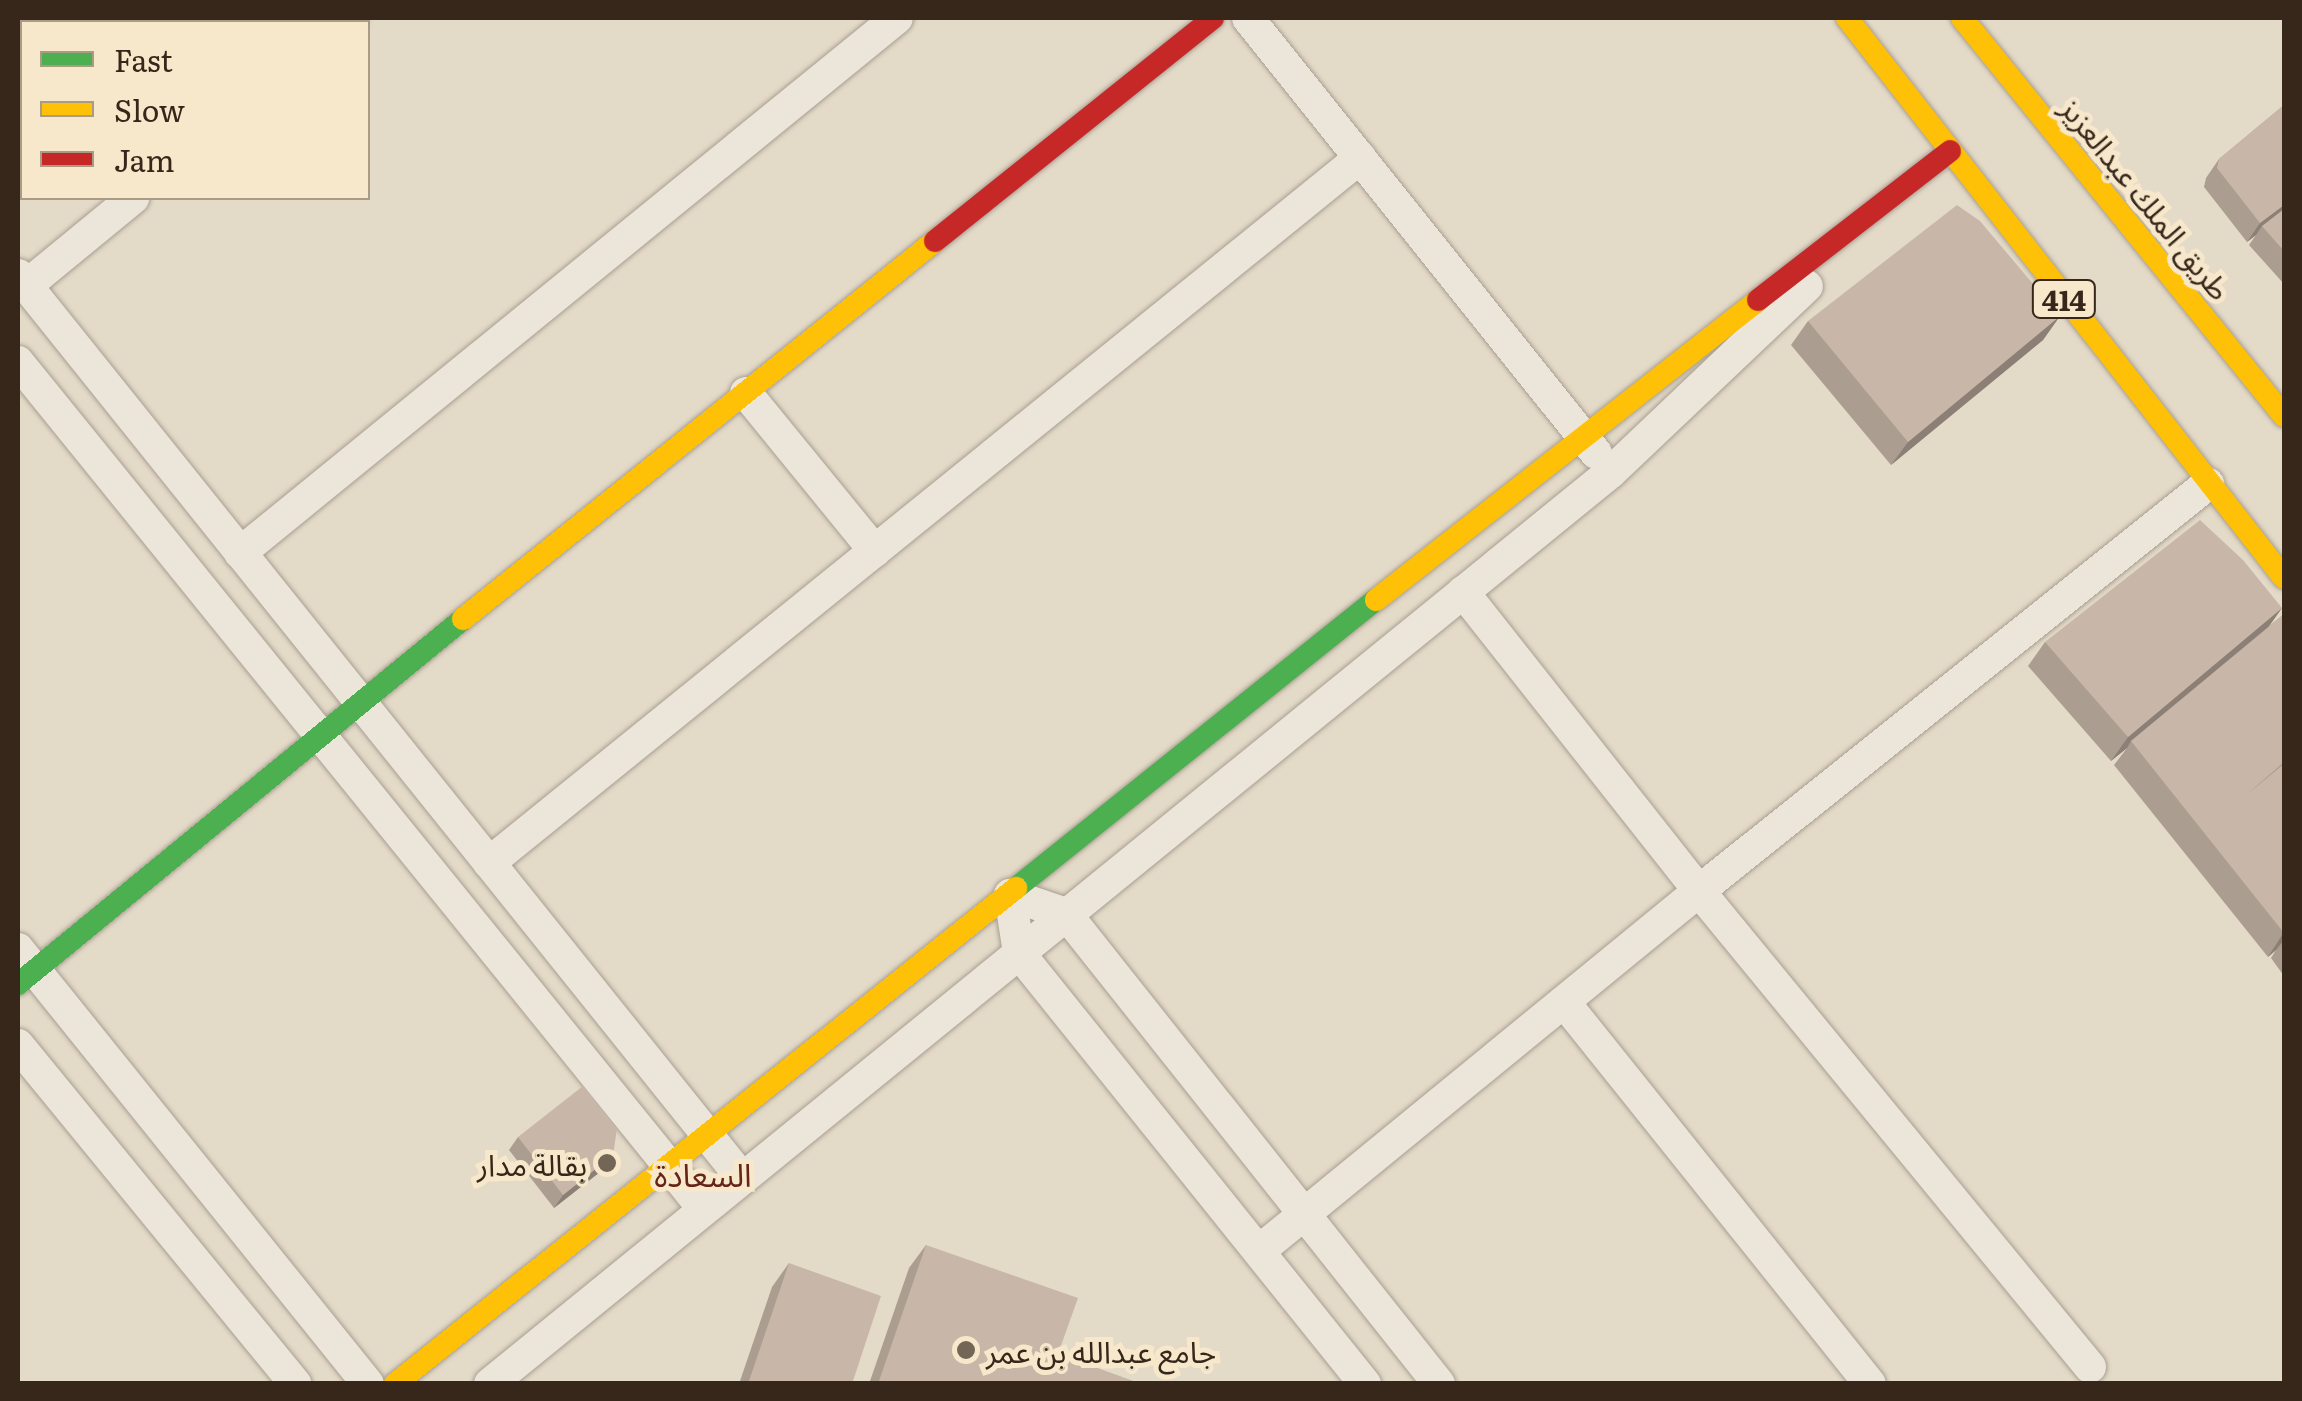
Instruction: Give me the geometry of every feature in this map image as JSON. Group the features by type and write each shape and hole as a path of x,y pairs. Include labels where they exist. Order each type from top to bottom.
{"main road":[{"path":"23,967 321,737 1214,18"},
{"name":"414","path":"1847,18 2284,578"},
{"name":"طريق الملك عبدالعزيز","path":"1962,18 2284,416"},
{"path":"396,1384 1582,436 1950,151"}],"street":[{"path":"240,553 898,18"},
{"path":"1248,18 1611,472"},
{"path":"490,1384 1611,472 1950,151"},
{"path":"489,863 1360,158"},
{"path":"130,200 22,280 742,1178"},
{"path":"18,362 704,1210"},
{"path":"746,393 875,551"},
{"path":"1259,1251 1699,891 2208,484"},
{"path":"1464,592 1699,891 2090,1367"},
{"path":"1365,1384 1019,953 1010,895 1066,914 1439,1384"},
{"path":"23,967 368,1384"},
{"path":"1564,1002 1870,1384"},
{"path":"18,1045 295,1384"}],"building":[{"path":"2284,105 2284,205 2260,223 2217,168 2219,159"},
{"path":"1957,205 1980,221 2060,316 1908,442 1808,321"},
{"path":"2284,209 2284,251 2262,226"},
{"path":"2200,520 2243,560 2282,608 2128,737 2045,642"},
{"path":"2284,614 2284,762 2245,796 2284,764 2284,933 2131,741"},
{"path":"583,1086 617,1129 613,1155 563,1195 518,1137"},
{"name":"جامع عبدالله بن عمر","path":"926,1245 1078,1298 1058,1354 1141,1384 878,1384"},
{"path":"789,1263 881,1296 852,1384 748,1384"}],"traffic: fast":[{"path":"1016,888 1376,600"},
{"path":"18,984 463,619"}],"traffic: slow":[{"path":"1847,18 2284,578"},
{"path":"1962,18 2284,416"},
{"path":"463,619 935,241"},
{"path":"1376,600 1758,300"},
{"path":"395,1384 1016,888"}],"traffic: jam":[{"path":"935,241 1213,18"},
{"path":"1758,300 1950,151"}],"place":[{"name":"بقالة مدار","path":"607,1163"},
{"name":"جامع عبدالله بن عمر","path":"966,1350"}],"district":[{"name":"السعادة","path":"703,1173"}]}
